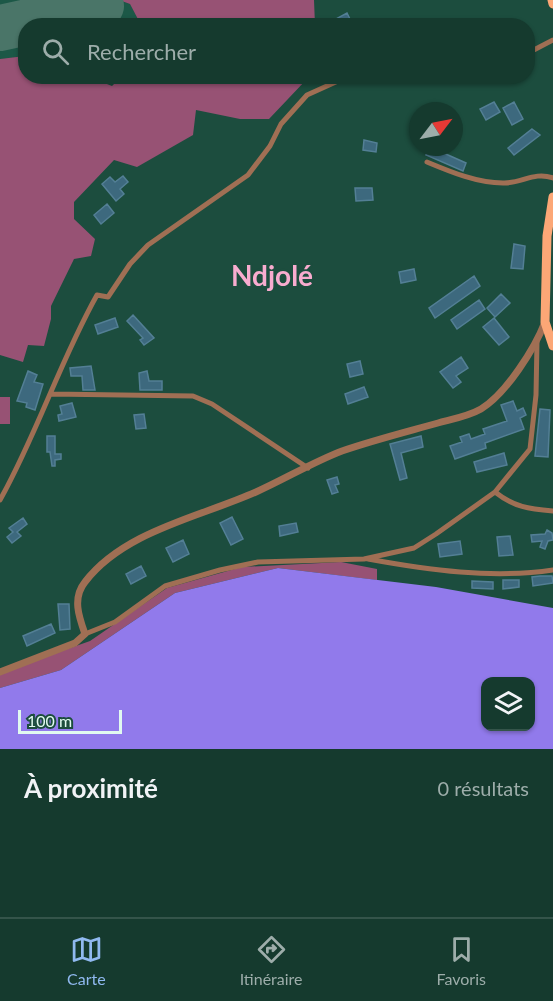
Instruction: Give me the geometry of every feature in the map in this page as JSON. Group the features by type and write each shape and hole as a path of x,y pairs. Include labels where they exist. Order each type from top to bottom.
{"highway":[{"path":"552,0 553,4"},
{"path":"553,197 547,236 545,322 553,346"}],"street":[{"path":"535,49 553,40"},
{"path":"0,500 21,463 82,321 97,295 108,297 130,264 147,245 248,175 270,146 288,114 307,95 331,84"},
{"path":"427,162 453,173 500,183 533,176 553,178"},
{"path":"85,634 78,614 78,597 84,583 110,559 150,535 254,493 341,452 483,408 501,390 537,342 545,322"},
{"path":"364,559 414,548 495,492 530,449 536,395 537,342"},
{"path":"51,394 193,396 212,404 308,468"},
{"path":"495,492 509,503 523,508 553,511"},
{"path":"0,672 75,642 85,634 115,622 165,586 258,562 364,559 466,572 553,570"}],"shaded area":[{"path":"0,0 119,0 130,4 137,18 18,18 18,57 0,59"},
{"path":"119,0 314,0 315,18 137,18 130,4"},
{"path":"18,57 18,84 107,84 112,86 114,84 302,84 269,119 240,119 196,110 193,135 137,167 114,160 74,202 74,219 95,239 91,256 74,259 51,306 51,319 44,346 28,345 23,362 0,355 0,59"},
{"path":"0,397 10,397 10,424 0,424"},
{"path":"341,562 377,569 377,580 278,568 175,593 61,670 0,688 0,673 90,641 167,588 242,567"},
{"path":"278,568 436,587 553,608 553,749 0,749 0,688 61,670 175,593"}],"building":[{"path":"347,13 350,18 338,18"},
{"path":"494,102 500,112 486,120 480,109"},
{"path":"514,102 523,119 512,125 503,108"},
{"path":"532,129 540,135 514,155 508,148"},
{"path":"364,140 377,143 376,152 363,150"},
{"path":"428,156 450,156 466,163 463,171"},
{"path":"123,176 128,182 120,189 124,194 116,201 102,184 110,177 115,182"},
{"path":"355,188 372,188 373,200 356,201"},
{"path":"107,204 114,213 101,224 94,215"},
{"path":"514,244 525,246 523,269 511,268"},
{"path":"414,269 416,280 401,283 399,272"},
{"path":"474,276 480,286 435,318 429,308"},
{"path":"501,294 510,303 495,317 487,308"},
{"path":"479,300 485,309 457,329 451,320"},
{"path":"133,315 154,338 144,345 140,340 143,338 127,321"},
{"path":"115,318 118,327 98,334 95,325"},
{"path":"494,318 509,337 499,345 483,327"},
{"path":"461,357 468,368 456,376 461,382 453,388 440,372"},
{"path":"360,361 363,374 350,377 347,364"},
{"path":"91,366 95,390 83,390 82,376 71,376 70,368"},
{"path":"28,371 37,375 34,382 43,384 35,410 26,407 27,403 17,401"},
{"path":"147,371 149,381 162,381 162,390 140,390 139,373"},
{"path":"364,387 368,397 348,404 345,394"},
{"path":"513,401 517,411 523,408 526,415 520,418 524,429 485,443 486,448 455,459 450,446 462,442 460,437 469,434 471,439 485,434 483,429 507,421 501,405"},
{"path":"72,403 76,417 59,421 58,415 62,414 60,406"},
{"path":"540,409 550,410 548,457 535,456"},
{"path":"144,414 146,428 136,429 134,415"},
{"path":"47,436 55,436 55,454 61,454 61,459 55,460 55,466 52,466 50,452 47,452"},
{"path":"421,436 423,447 401,453 407,478 400,480 390,444"},
{"path":"504,453 507,465 477,472 474,462"},
{"path":"337,477 339,484 335,485 338,492 332,494 327,480"},
{"path":"232,517 243,539 231,545 220,523"},
{"path":"23,518 27,524 17,532 21,536 12,543 7,537 13,532 9,528"},
{"path":"296,523 298,532 280,536 279,526"},
{"path":"547,530 552,533 553,540 548,541 545,549 540,547 542,541 532,542 531,535 545,534"},
{"path":"510,536 513,555 499,556 497,537"},
{"path":"183,540 189,554 173,562 166,548"},
{"path":"460,541 462,554 440,557 438,544"},
{"path":"141,566 146,576 131,584 126,574"},
{"path":"552,576 553,583 533,586 532,577"},
{"path":"503,580 519,580 519,587 503,589"},
{"path":"472,581 493,582 493,589 472,588"},
{"path":"58,604 69,604 70,629 60,630"},
{"path":"51,624 55,633 27,646 23,636"}],"runway":[{"path":"46,18 101,6"},
{"path":"0,28 18,24"}],"district":[{"name":"Ndjolé","path":"272,275"}]}
